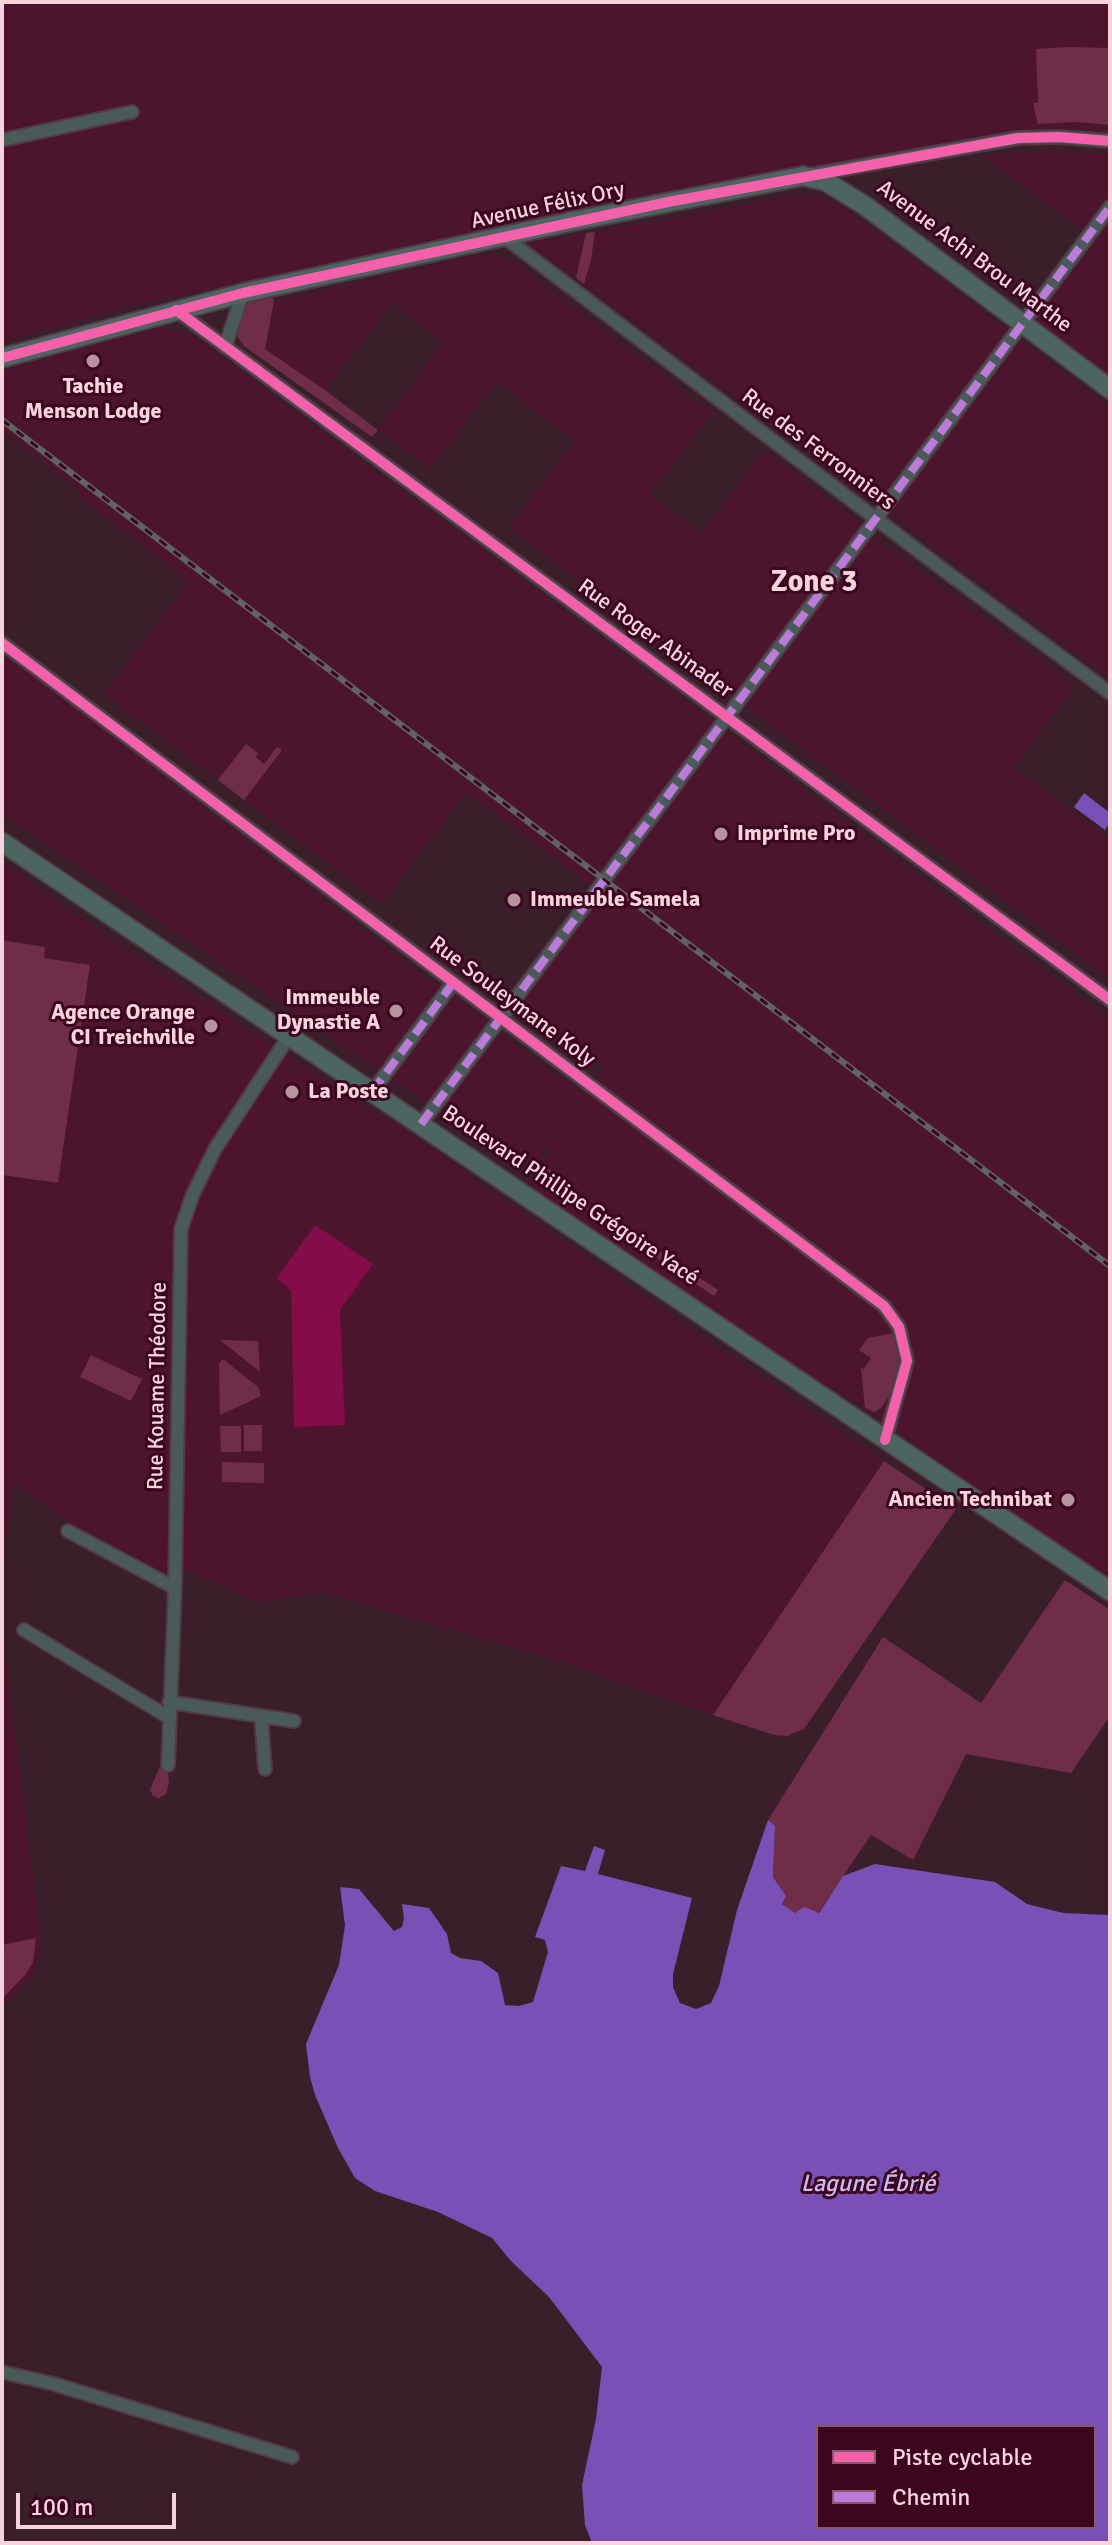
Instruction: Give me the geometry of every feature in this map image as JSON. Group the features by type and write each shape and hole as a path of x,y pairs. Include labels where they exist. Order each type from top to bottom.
{"main road":[{"name":"Avenue Félix Ory","path":"6,354 243,293 503,236 803,176"},
{"name":"Avenue Achi Brou Marthe","path":"803,176 815,177 842,190 1110,389"},
{"name":"Boulevard Phillipe Grégoire Yacé","path":"2,842 1110,1591"}],"street":[{"path":"2,140 132,112"},
{"name":"Avenue Félix Ory","path":"803,176 1018,138 1110,141"},
{"path":"421,1124 1110,207"},
{"name":"Rue des Ferronniers","path":"503,236 1110,693"},
{"path":"225,347 243,293"},
{"name":"Rue Roger Abinader","path":"176,310 1110,1000"},
{"name":"Rue Souleymane Koly","path":"2,643 884,1306 899,1327 907,1361 885,1440"},
{"path":"372,1092 453,983"},
{"name":"Rue Kouame Théodore","path":"168,1765 175,1588 181,1229 197,1184 215,1149 289,1036"},
{"path":"68,1531 175,1588"},
{"path":"24,1630 168,1717"},
{"path":"169,1702 294,1721"},
{"path":"261,1716 265,1769"},
{"path":"2,2372 54,2384 292,2457"}],"shaded area":[{"path":"2,2 1110,2 1110,131 1037,128 802,170 137,304 2,342"},
{"path":"1110,48 1110,125 1077,122 1038,124 1033,103 1038,103 1036,49"},
{"path":"1048,151 1110,154 1110,201 1087,233 983,156"},
{"path":"797,195 814,195 836,202 1011,333 880,505 584,284 595,232"},
{"path":"1110,215 1110,375 1033,318"},
{"path":"595,232 584,284 576,278 586,233"},
{"path":"586,233 576,279 527,243"},
{"path":"486,253 511,260 661,373 688,397 713,412 649,495 701,534 764,450 866,527 736,698 509,528 575,440 497,381 430,468 378,430 444,342 392,303 325,390 264,349 274,301"},
{"path":"271,294 274,301 265,349 378,430 372,437 244,346 236,335 243,304 252,298"},
{"path":"155,326 194,336 1110,1020 1110,1582 865,1408 798,1369 526,1185 550,1152 546,1148 537,1164 444,1100 493,1029 583,1093 589,1088 604,1065 517,1001 598,893 591,886 466,792 382,903 104,694 189,582 77,495 80,490 2,430 2,371"},
{"path":"1019,339 1110,407 1110,679 888,512"},
{"path":"870,534 1075,686 1013,768 1110,840 1110,979 742,704"},
{"path":"2,651 407,963 492,1023 430,1105 2,814"},
{"path":"246,744 258,753 256,757 264,764 277,747 282,750 244,800 218,780"},
{"path":"2,862 101,932 385,1120 387,1118 884,1461 713,1715 551,1658 321,1592 257,1603 184,1568 165,1573 69,1522 15,1483 2,1566 2,1175 46,1182 89,965 43,958 44,946 2,940"},
{"path":"2,940 45,947 44,958 90,965 58,1183 2,1175"},
{"path":"541,1164 573,1185 569,1192 718,1290 714,1296 533,1174"},
{"path":"315,1225 373,1264 340,1310 345,1425 294,1427 291,1291 277,1278"},
{"path":"895,1333 899,1360 897,1374 890,1395 874,1412 865,1408 861,1368 864,1369 871,1358 859,1350 868,1338"},
{"path":"220,1340 258,1341 260,1372"},
{"path":"91,1355 142,1379 131,1401 80,1377"},
{"path":"223,1359 258,1387 261,1396 220,1415 219,1364"},
{"path":"244,1425 262,1425 262,1451 244,1451"},
{"path":"220,1426 241,1426 241,1452 221,1452"},
{"path":"884,1461 956,1509 804,1729 787,1736 774,1735 713,1715"},
{"path":"222,1462 264,1463 264,1483 222,1482"},
{"path":"1065,1580 1110,1610 1110,1716 1071,1773 966,1754 913,1860 871,1835 818,1913 795,1913 782,1904 786,1896 773,1877 775,1826 768,1820 883,1637 981,1703"},
{"path":"2,1628 41,1941 39,1962 31,1977 2,2007"},
{"path":"160,1766 165,1766 169,1783 166,1794 159,1798 153,1796 150,1790"},
{"path":"36,1938 33,1962 2,1999 2,1945"}],"water":[{"path":"1084,793 1110,813 1110,822 1105,830 1074,807"},
{"name":"Lagune Ébrié","path":"768,1820 775,1826 773,1877 786,1896 782,1904 795,1913 804,1907 819,1913 843,1876 875,1864 995,1882 1027,1904 1063,1913 1110,1915 1110,2543 592,2543 585,2525 582,2485 596,2419 602,2367 549,2297 492,2238 438,2212 375,2191 355,2178 315,2095 306,2044 339,1965 345,1925 340,1887 359,1889 394,1931 402,1927 402,1904 429,1908 447,1934 451,1953 460,1958 481,1961 498,1973 505,2005 519,2006 533,2002 548,1952 545,1940 535,1937 561,1866 585,1871 594,1846 605,1850 598,1874 692,1898 673,1974 673,1987 680,2003 696,2009 711,2003 719,1986 737,1910"}],"railway":[{"path":"2,420 1110,1266"}],"marked path":[{"path":"421,1124 1110,207"},
{"path":"372,1092 453,983"}],"cycle path":[{"path":"2,358 243,293 668,202 1018,138 1110,141"},
{"path":"176,310 1110,1000"},
{"path":"2,643 884,1306 899,1327 907,1361 885,1440"}],"place":[{"name":"Tachie Menson Lodge","path":"93,361"},
{"name":"Imprime Pro","path":"721,834"},
{"name":"Immeuble Samela","path":"514,900"},
{"name":"Immeuble Dynastie A","path":"396,1011"},
{"name":"Agence Orange CI Treichville","path":"211,1026"},
{"name":"La Poste","path":"292,1092"},
{"name":"Ancien Technibat","path":"1068,1500"}],"district":[{"name":"Zone 3","path":"814,583"}]}
